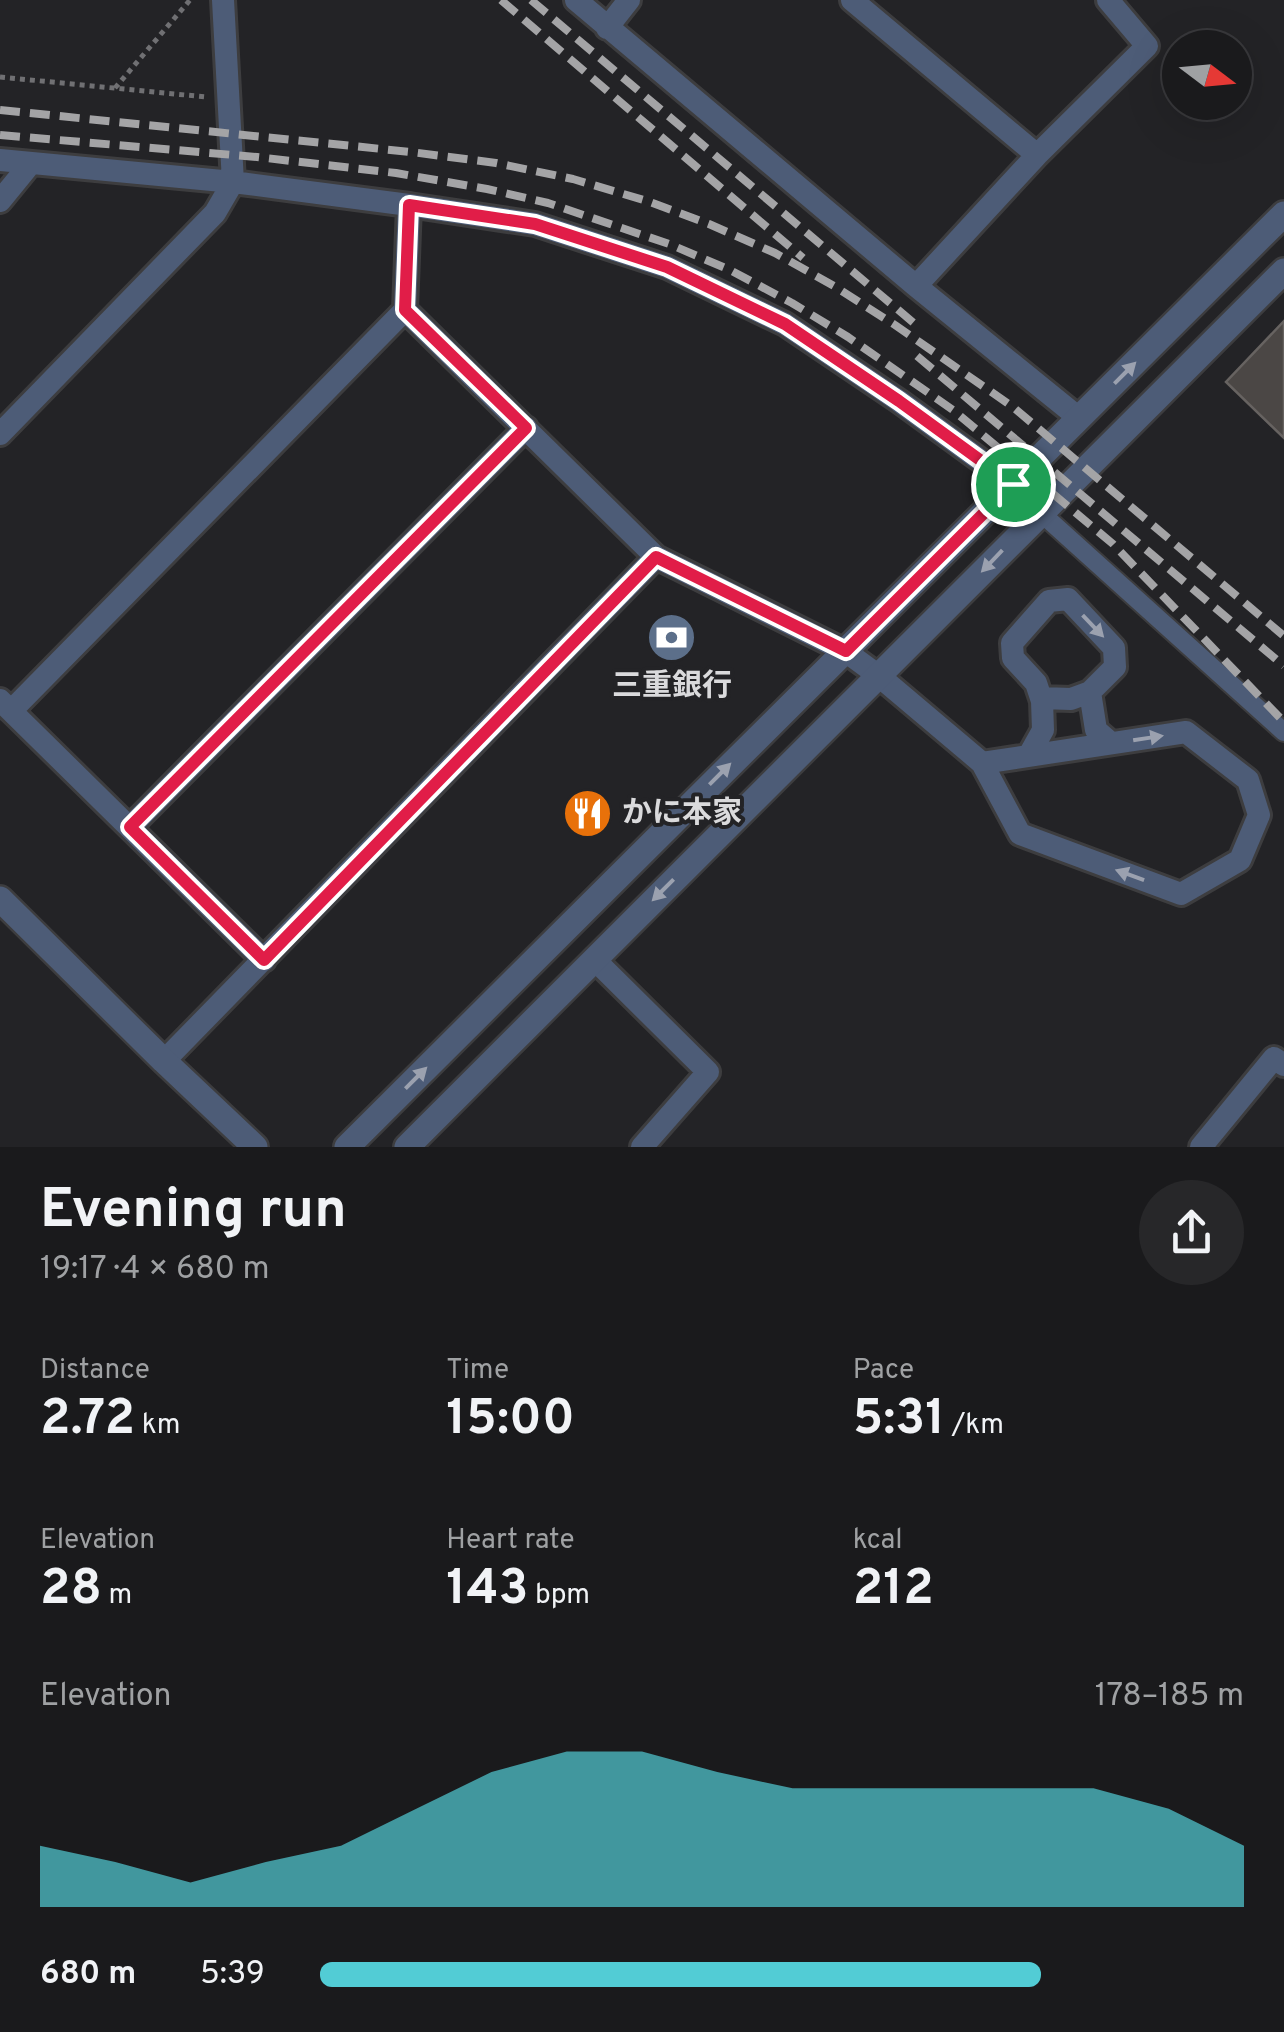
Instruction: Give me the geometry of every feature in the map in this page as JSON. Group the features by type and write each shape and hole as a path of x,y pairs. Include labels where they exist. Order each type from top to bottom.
{"street":[{"path":"0,434 215,213 234,182 223,0"},
{"path":"576,0 1079,418"},
{"path":"608,28 629,0"},
{"path":"852,0 1037,154"},
{"path":"916,286 1037,154 1147,46 1108,0"},
{"path":"0,160 234,182 535,224 667,267 785,324 1013,484"},
{"path":"0,201 31,163"},
{"path":"264,960 6,705 405,310 409,205"},
{"path":"347,1147 1284,214"},
{"path":"407,1147 1284,270"},
{"path":"405,310 656,557 846,651 982,762 1020,834 1181,894 1240,860 1259,815 1248,780 1186,732 982,762"},
{"path":"130,827 526,428"},
{"path":"1040,512 1284,732"},
{"path":"164,1061 656,557"},
{"path":"1030,755 1043,730 1041,698 1036,683 1012,658 1012,642 1049,601 1068,600 1114,648 1114,667 1090,692 1071,700 1041,698"},
{"path":"1090,692 1096,730 1111,743"},
{"path":"0,899 255,1147"},
{"path":"594,959 708,1072 642,1147"},
{"path":"1201,1147 1274,1058 1284,1066"}],"path":[{"path":"115,88 190,0"},
{"path":"0,77 228,99"}],"building":[{"path":"1284,321 1284,438 1226,382"}],"railway":[{"path":"501,0 803,258"},
{"path":"531,0 915,324"},
{"path":"0,110 496,163 573,179 709,224 775,253 834,286 1013,407 1284,636"},
{"path":"0,135 257,157 396,173 487,189 548,203 669,244 730,270 848,337 953,410 1113,544 1284,722"},
{"path":"917,356 1284,666"}],"place":[{"name":"三重銀行","path":"672,638"},
{"name":"かに本家","path":"587,814"}],"route":[{"path":"409,205 535,224 667,267 785,324 1013,484 846,651 656,557 264,960 130,827 526,428 405,310 409,205"}]}
